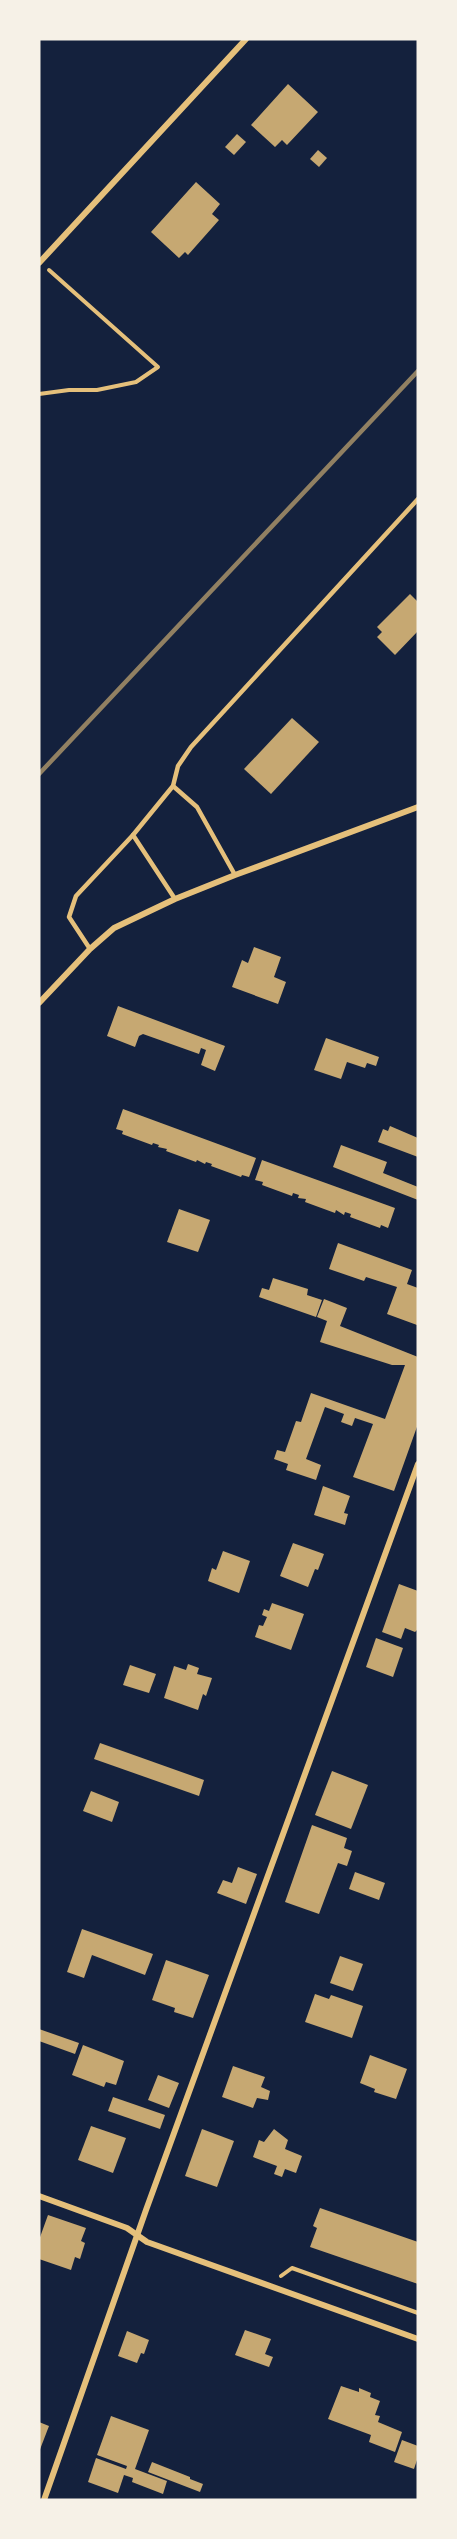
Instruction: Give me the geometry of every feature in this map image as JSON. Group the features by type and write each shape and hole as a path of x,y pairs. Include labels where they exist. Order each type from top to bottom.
{"street":[{"path":"39,262 246,39"},
{"path":"39,1003 90,949 114,928 175,899 235,875 418,807"},
{"path":"44,2500 137,2235 415,1480 418,1464"},
{"path":"39,2196 127,2228 147,2242 418,2338"}],"lane":[{"path":"90,949 69,917 76,896 134,835 173,786 178,766 191,747 418,499"},
{"path":"173,786 197,807 235,875"},
{"path":"134,835 175,899"}],"path":[{"path":"39,262 158,367 136,382 98,390 39,394"},
{"path":"268,2285 292,2268 418,2313"}],"building":[{"path":"288,84 318,112 287,145 282,140 275,147 251,125"},
{"path":"237,134 246,142 234,155 225,147"},
{"path":"318,150 327,158 319,167 310,159"},
{"path":"196,182 220,204 212,214 219,220 188,255 185,252 179,258 151,232"},
{"path":"410,594 418,602 418,631 395,655 377,637 382,632 377,627"},
{"path":"292,718 319,742 271,794 244,769"},
{"path":"254,947 281,957 274,977 286,982 278,1004 232,987 242,960 248,963"},
{"path":"118,1006 225,1046 215,1071 201,1065 206,1050 201,1048 199,1054 143,1034 139,1036 135,1047 107,1036"},
{"path":"326,1038 379,1057 376,1066 367,1063 365,1068 347,1062 341,1079 314,1070"},
{"path":"123,1109 256,1158 249,1177 242,1175 241,1177 206,1162 205,1164 197,1160 196,1162 166,1151 167,1149 158,1147 159,1145 153,1143 152,1145 122,1134 123,1131 116,1129"},
{"path":"390,1126 418,1138 418,1157 378,1142 383,1129 388,1131"},
{"path":"341,1145 387,1162 383,1173 418,1187 418,1200 333,1167"},
{"path":"262,1160 395,1208 388,1228 381,1225 380,1228 350,1217 351,1214 345,1212 344,1215 336,1210 335,1213 305,1202 306,1199 298,1198 299,1195 293,1193 292,1196 262,1185 263,1182 255,1180"},
{"path":"179,1209 210,1220 198,1252 167,1242"},
{"path":"338,1243 412,1270 407,1284 418,1288 417,1325 387,1314 397,1287 366,1277 364,1281 329,1269"},
{"path":"273,1278 308,1289 307,1295 322,1300 316,1317 259,1297 262,1288 269,1290"},
{"path":"324,1299 347,1308 340,1326 418,1357 418,1424 394,1491 353,1477 373,1424 355,1418 352,1426 341,1422 344,1414 325,1407 306,1459 321,1465 316,1480 286,1470 288,1464 274,1459 277,1450 285,1452 296,1421 301,1422 311,1393 385,1419 405,1365 392,1365 320,1342 327,1321 317,1317"},
{"path":"323,1486 350,1496 344,1513 348,1514 345,1525 314,1515"},
{"path":"293,1543 324,1554 308,1587 280,1576"},
{"path":"223,1551 250,1561 239,1593 208,1581 212,1568 216,1570"},
{"path":"399,1584 418,1591 418,1629 415,1632 405,1628 401,1639 382,1632"},
{"path":"272,1603 304,1614 291,1650 255,1637 259,1625 263,1626 267,1617 262,1615 264,1609 269,1611"},
{"path":"376,1638 403,1648 393,1677 366,1667"},
{"path":"188,1664 199,1668 197,1674 212,1678 206,1696 203,1694 198,1710 164,1698 174,1666 186,1670"},
{"path":"130,1665 156,1674 149,1693 123,1685"},
{"path":"100,1743 204,1780 199,1796 94,1759"},
{"path":"332,1771 368,1785 351,1829 315,1815"},
{"path":"91,1791 119,1802 112,1822 83,1811"},
{"path":"312,1825 347,1838 344,1848 352,1851 347,1866 338,1863 319,1914 285,1902"},
{"path":"238,1867 257,1874 246,1904 217,1893 223,1880 232,1883"},
{"path":"355,1872 385,1883 379,1900 349,1889"},
{"path":"82,1929 153,1954 145,1975 92,1955 84,1978 67,1972"},
{"path":"340,1956 363,1964 353,1991 330,1983"},
{"path":"166,1960 209,1975 193,2018 174,2012 175,2008 152,2000"},
{"path":"315,1994 329,1999 331,1995 363,2006 352,2038 305,2022"},
{"path":"39,2029 79,2043 75,2054 39,2041"},
{"path":"83,2045 124,2061 116,2085 106,2082 104,2087 72,2075"},
{"path":"370,2055 407,2069 396,2099 374,2092 375,2089 360,2083"},
{"path":"233,2066 265,2077 261,2087 270,2091 268,2100 257,2098 253,2108 222,2097"},
{"path":"158,2075 179,2083 169,2108 148,2100"},
{"path":"113,2097 165,2115 160,2129 108,2111"},
{"path":"91,2126 126,2138 113,2173 78,2160"},
{"path":"202,2129 234,2141 217,2187 185,2176"},
{"path":"274,2129 288,2140 285,2149 302,2156 296,2173 285,2169 282,2177 274,2174 277,2166 253,2157 259,2140 264,2142"},
{"path":"320,2208 418,2242 418,2284 310,2247 317,2228 313,2226"},
{"path":"48,2215 86,2228 81,2241 85,2243 80,2259 75,2257 71,2270 39,2259 39,2240"},
{"path":"245,2330 271,2339 265,2354 273,2357 269,2367 235,2355"},
{"path":"127,2331 149,2340 144,2354 141,2353 137,2363 118,2356"},
{"path":"341,2386 359,2392 359,2388 371,2393 370,2397 380,2401 375,2415 380,2416 378,2422 402,2432 395,2452 369,2442 371,2435 328,2419"},
{"path":"111,2416 149,2430 135,2469 167,2481 163,2494 132,2482 133,2478 124,2475 118,2493 88,2482 96,2458 126,2469 127,2466 97,2455"},
{"path":"39,2422 49,2426 39,2452"},
{"path":"402,2440 418,2446 418,2457 414,2469 394,2462"},
{"path":"152,2462 203,2484 200,2492 148,2472"}],"railway":[{"path":"39,774 418,371"}]}
